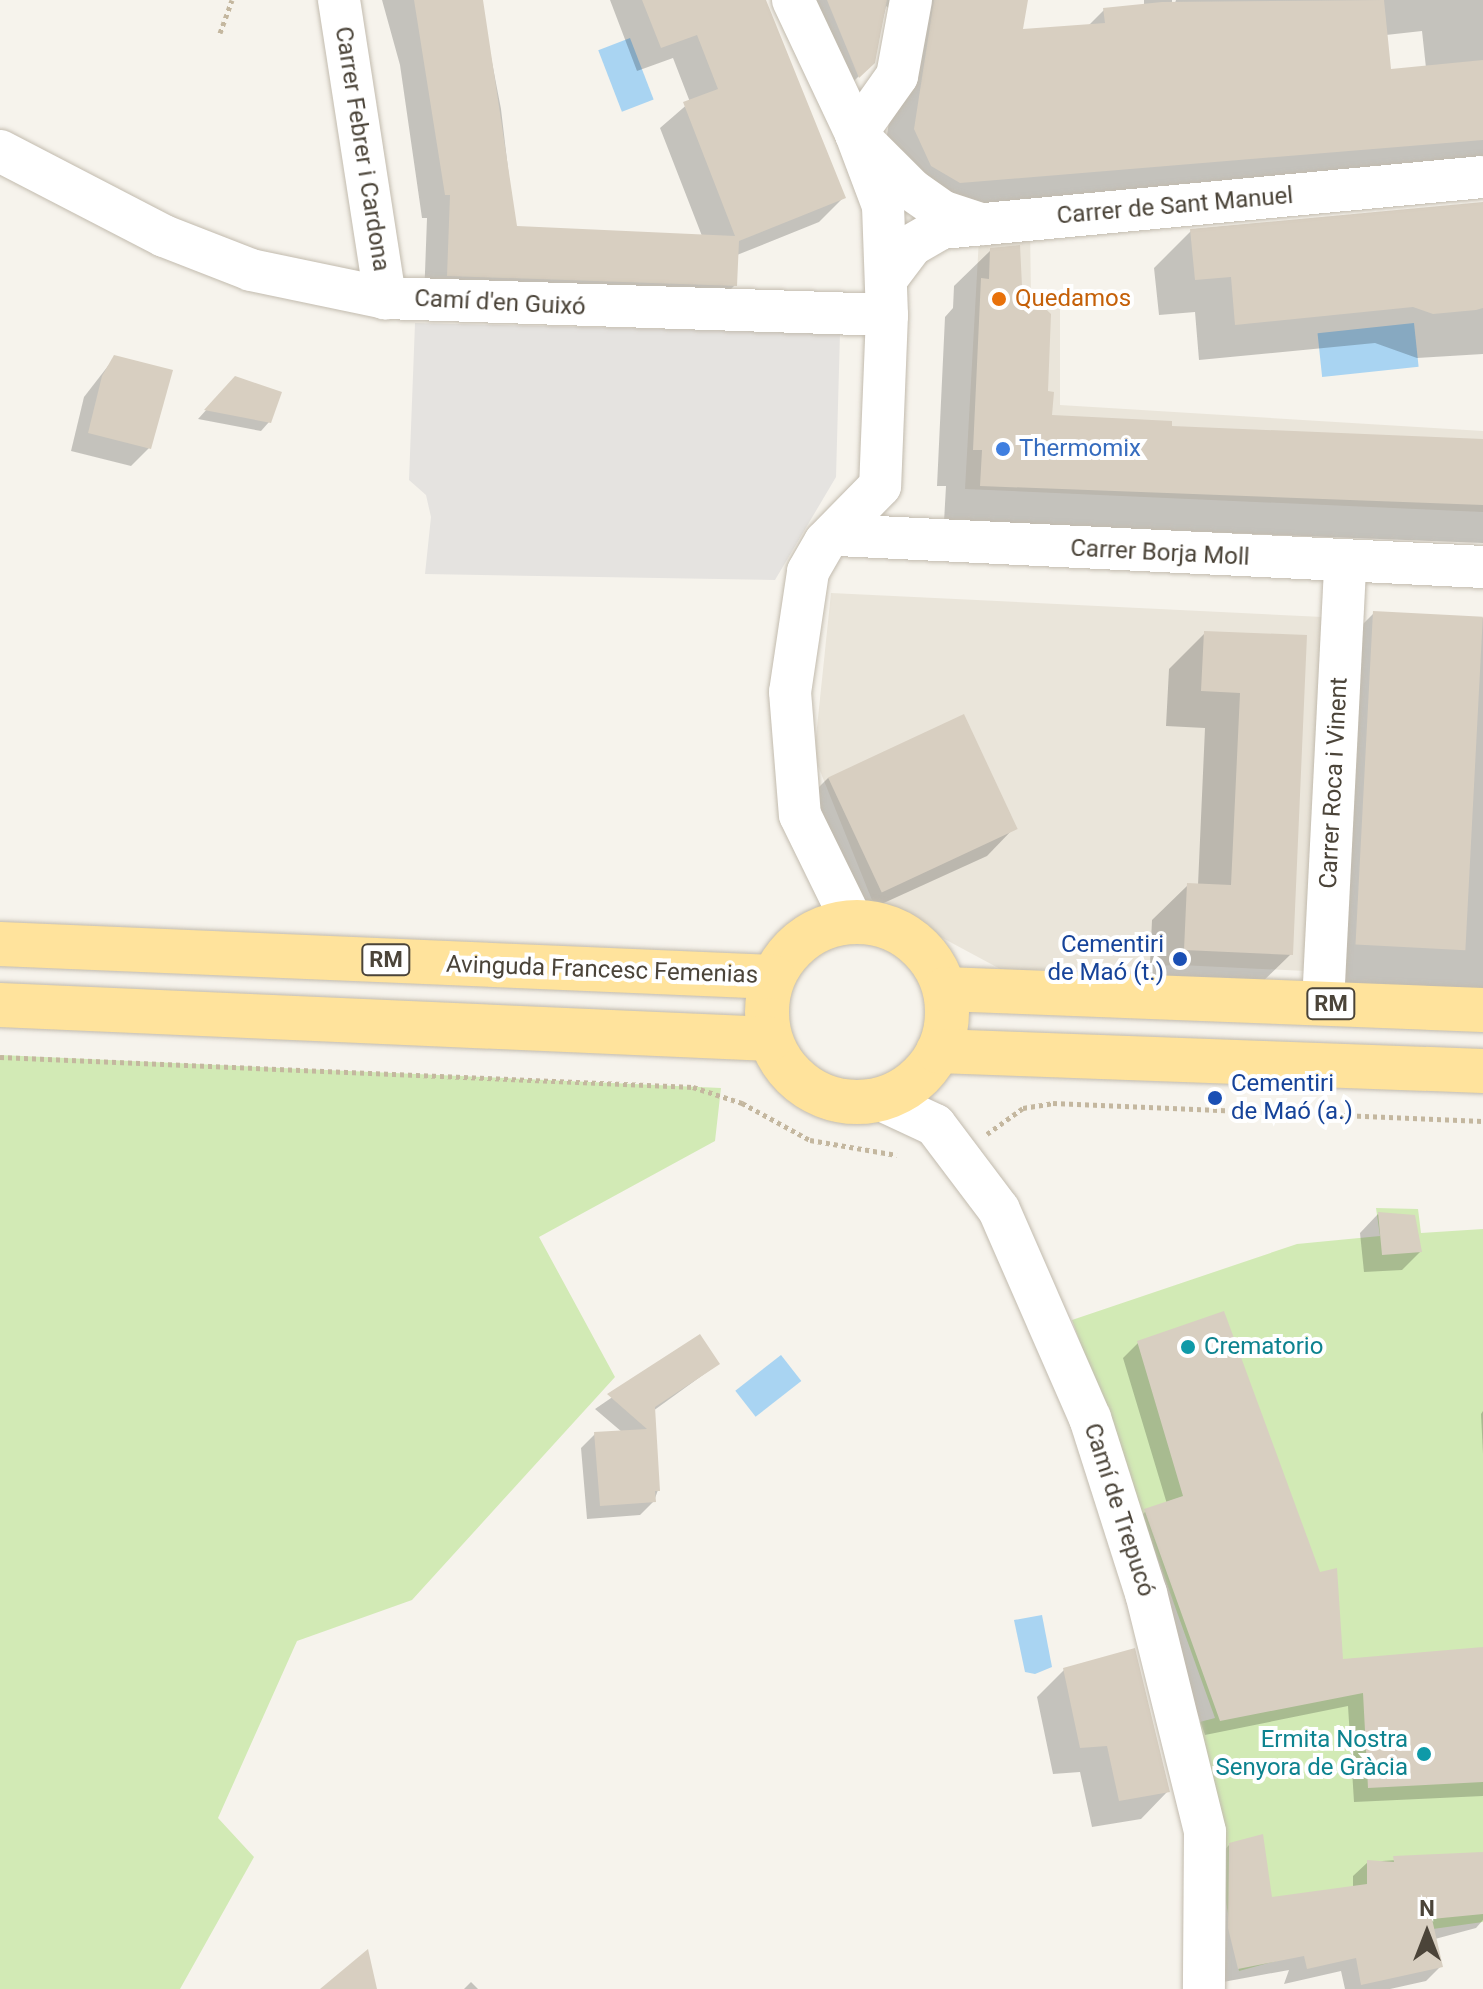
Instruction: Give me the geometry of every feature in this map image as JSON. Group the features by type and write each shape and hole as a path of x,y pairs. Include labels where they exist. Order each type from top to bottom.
{"main road":[{"path":"852,921 877,923 920,947 945,989 947,1010 938,1051 904,1089 879,1099 852,1102 801,1083 782,1063 770,1039 766,1008 773,977 792,948 819,929 852,921"},
{"name":"Avinguda Francesc Femenias","path":"0,944 773,977"},
{"name":"RM","path":"945,989 1483,1010"},
{"path":"0,1005 770,1039"},
{"path":"938,1051 1483,1071"}],"street":[{"name":"Carrer Febrer i Cardona","path":"339,0 385,298"},
{"path":"793,0 856,134 883,206 887,297 880,486 838,535 825,542 808,572 790,692 800,815 852,921"},
{"path":"856,134 897,76 911,0"},
{"path":"856,134 912,190 944,212 983,224"},
{"name":"Camí d'en Guixó","path":"0,151 164,236 251,270 385,298 887,297"},
{"name":"Carrer de Sant Manuel","path":"887,297 912,245 942,228 1483,177"},
{"name":"Carrer Borja Moll","path":"838,535 1483,567"},
{"name":"Carrer Roca i Vinent","path":"1323,1003 1345,562"},
{"name":"Camí de Trepucó","path":"879,1099 935,1125 960,1154 999,1210 1078,1391 1146,1593 1205,1832 1204,1989"}],"path":[{"path":"220,33 232,0"},
{"path":"0,1057 693,1087 742,1103 810,1140 902,1157"},
{"path":"960,1154 1023,1108 1053,1103 1483,1121"}],"shaded area":[{"path":"1030,229 1031,294 1060,309 1060,405 1483,431 1483,512 965,489 979,238"},
{"path":"415,323 840,333 836,477 775,580 425,574 431,517 426,495 409,480"},
{"path":"831,593 1323,617 1306,971 1180,965 1004,971 872,900 814,756"}],"green space":[{"path":"0,1055 721,1088 715,1141 539,1237 615,1377 412,1600 297,1641 218,1818 254,1857 180,1989 0,1989"},
{"path":"1376,1208 1418,1209 1421,1233 1483,1229 1483,1922 1354,1940 1239,1971 1192,1724 1215,1718 1072,1320 1297,1244 1380,1236"}],"water":[{"path":"630,38 654,100 622,112 598,50"},
{"path":"1414,323 1419,367 1322,377 1318,333"},
{"path":"781,1355 801,1381 756,1417 735,1391"},
{"path":"1042,1615 1052,1667 1035,1674 1025,1672 1014,1620"}],"building":[{"path":"414,0 483,0 517,226 735,236 683,102 718,89 697,35 661,48 642,0 766,0 846,198 739,241 737,286 447,276 450,195 445,195"},
{"path":"827,0 887,0 875,63 859,78"},
{"path":"934,0 1028,0 1023,29 1105,23 1103,8 1162,2 1384,0 1391,69 1483,60 1483,140 960,183 931,166 914,129"},
{"path":"1483,202 1483,308 1476,310 1433,314 1413,307 1235,325 1231,277 1195,280 1190,229"},
{"path":"1020,245 1022,286 1051,314 1048,391 1054,392 1052,415 1172,421 1172,426 1483,439 1483,505 980,486 982,450 973,450 981,278 989,279 990,248"},
{"path":"114,355 173,370 151,449 88,433 102,376"},
{"path":"235,376 282,392 271,423 204,410"},
{"path":"1373,611 1483,617 1465,950 1356,945"},
{"path":"1204,631 1307,635 1293,955 1184,950 1187,883 1231,885 1240,693 1201,691"},
{"path":"964,714 1018,829 882,892 828,777"},
{"path":"1378,1212 1415,1215 1422,1252 1382,1255"},
{"path":"1224,1311 1320,1572 1337,1568 1343,1659 1483,1647 1483,1782 1368,1788 1363,1693 1220,1721 1144,1509 1183,1496 1137,1341"},
{"path":"700,1334 720,1364 655,1407 660,1491 655,1491 656,1502 600,1506 594,1432 647,1429 607,1394"},
{"path":"1135,1648 1170,1792 1119,1801 1107,1746 1080,1748 1063,1668"},
{"path":"1263,1834 1272,1897 1367,1884 1367,1860 1394,1862 1393,1856 1483,1852 1483,1914 1432,1919 1443,1967 1361,1985 1356,1958 1307,1969 1304,1956 1238,1969 1228,1928 1229,1843"},
{"path":"368,1949 377,1989 320,1989"}],"place":[{"name":"Quedamos","path":"999,299"},
{"name":"Thermomix","path":"1003,449"},
{"name":"Cementiri de Maó (t.)","path":"1180,959"},
{"name":"Cementiri de Maó (a.)","path":"1215,1098"},
{"name":"Crematorio","path":"1188,1347"},
{"name":"Ermita Nostra Senyora de Gràcia","path":"1424,1754"}]}
